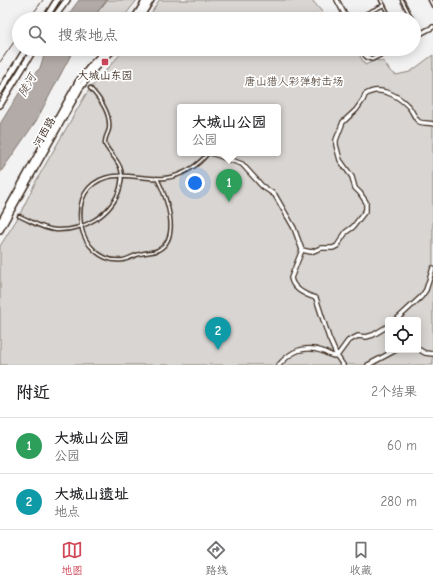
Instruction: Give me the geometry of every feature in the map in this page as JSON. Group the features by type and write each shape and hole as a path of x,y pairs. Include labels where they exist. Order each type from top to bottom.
{"street":[{"path":"50,12 58,0"},
{"path":"58,12 67,0"},
{"path":"138,12 146,0"},
{"path":"143,12 151,0"},
{"path":"337,0 343,12"},
{"path":"421,34 433,27"},
{"path":"0,91 22,56"},
{"path":"0,105 30,56"},
{"name":"河西路","path":"0,222 78,82 100,56"},
{"name":"河西路","path":"0,230 80,88 95,68 107,56"},
{"path":"365,56 372,59 378,56"},
{"path":"302,250 311,252 321,248 333,248 337,246 346,232 353,227 366,210 366,202 355,188 352,177 340,160 336,145 336,140 343,122 356,110 365,94 372,90 388,93 408,105 417,120 420,122 433,124"},
{"path":"219,156 242,164 265,189 275,195 294,228 302,250 291,278 292,283 306,295 316,298 326,331 337,356 343,365"},
{"path":"399,317 421,297 426,290 433,268"},
{"path":"337,356 348,341 358,336 373,336 385,328"},
{"path":"279,365 291,353 300,350 319,350 337,356"},
{"path":"421,351 433,354"},
{"path":"368,365 390,353"}],"lane":[{"path":"381,0 388,12"},
{"path":"402,0 408,12"},
{"path":"430,0 433,6"},
{"path":"369,12 384,5"},
{"path":"19,216 42,228 55,230 68,229 80,227 92,221 111,206 122,180 121,170 106,144 105,138 109,127 109,119 106,111 97,95 90,88"},
{"path":"157,178 163,190 170,218 170,236 165,244 158,250 140,254 124,260 104,258 89,245 82,230 80,209 82,200 86,191 93,184 101,178 131,176 165,178 180,174 194,167 207,156"}],"green space":[{"path":"107,0 137,0 128,12 98,12"},
{"path":"159,0 312,0 322,12 152,12"},
{"name":"唐山猎人彩弹射击场","path":"433,55 433,365 0,365 0,246 19,216 36,181 86,94 119,56 360,56 365,65 376,60 384,62 390,71 396,75 410,72"}],"water":[{"path":"79,0 107,0 98,12 70,12"},
{"name":"陡河","path":"44,56 70,56 36,121 0,173 0,124 26,82 40,68"}],"railway":[{"path":"34,12 43,0"},
{"path":"0,62 12,45"}],"place":[{"name":"大城山东园","path":"105,62"},
{"name":"大城山公园","path":"229,202"},
{"name":"大城山遗址","path":"218,350"}]}
